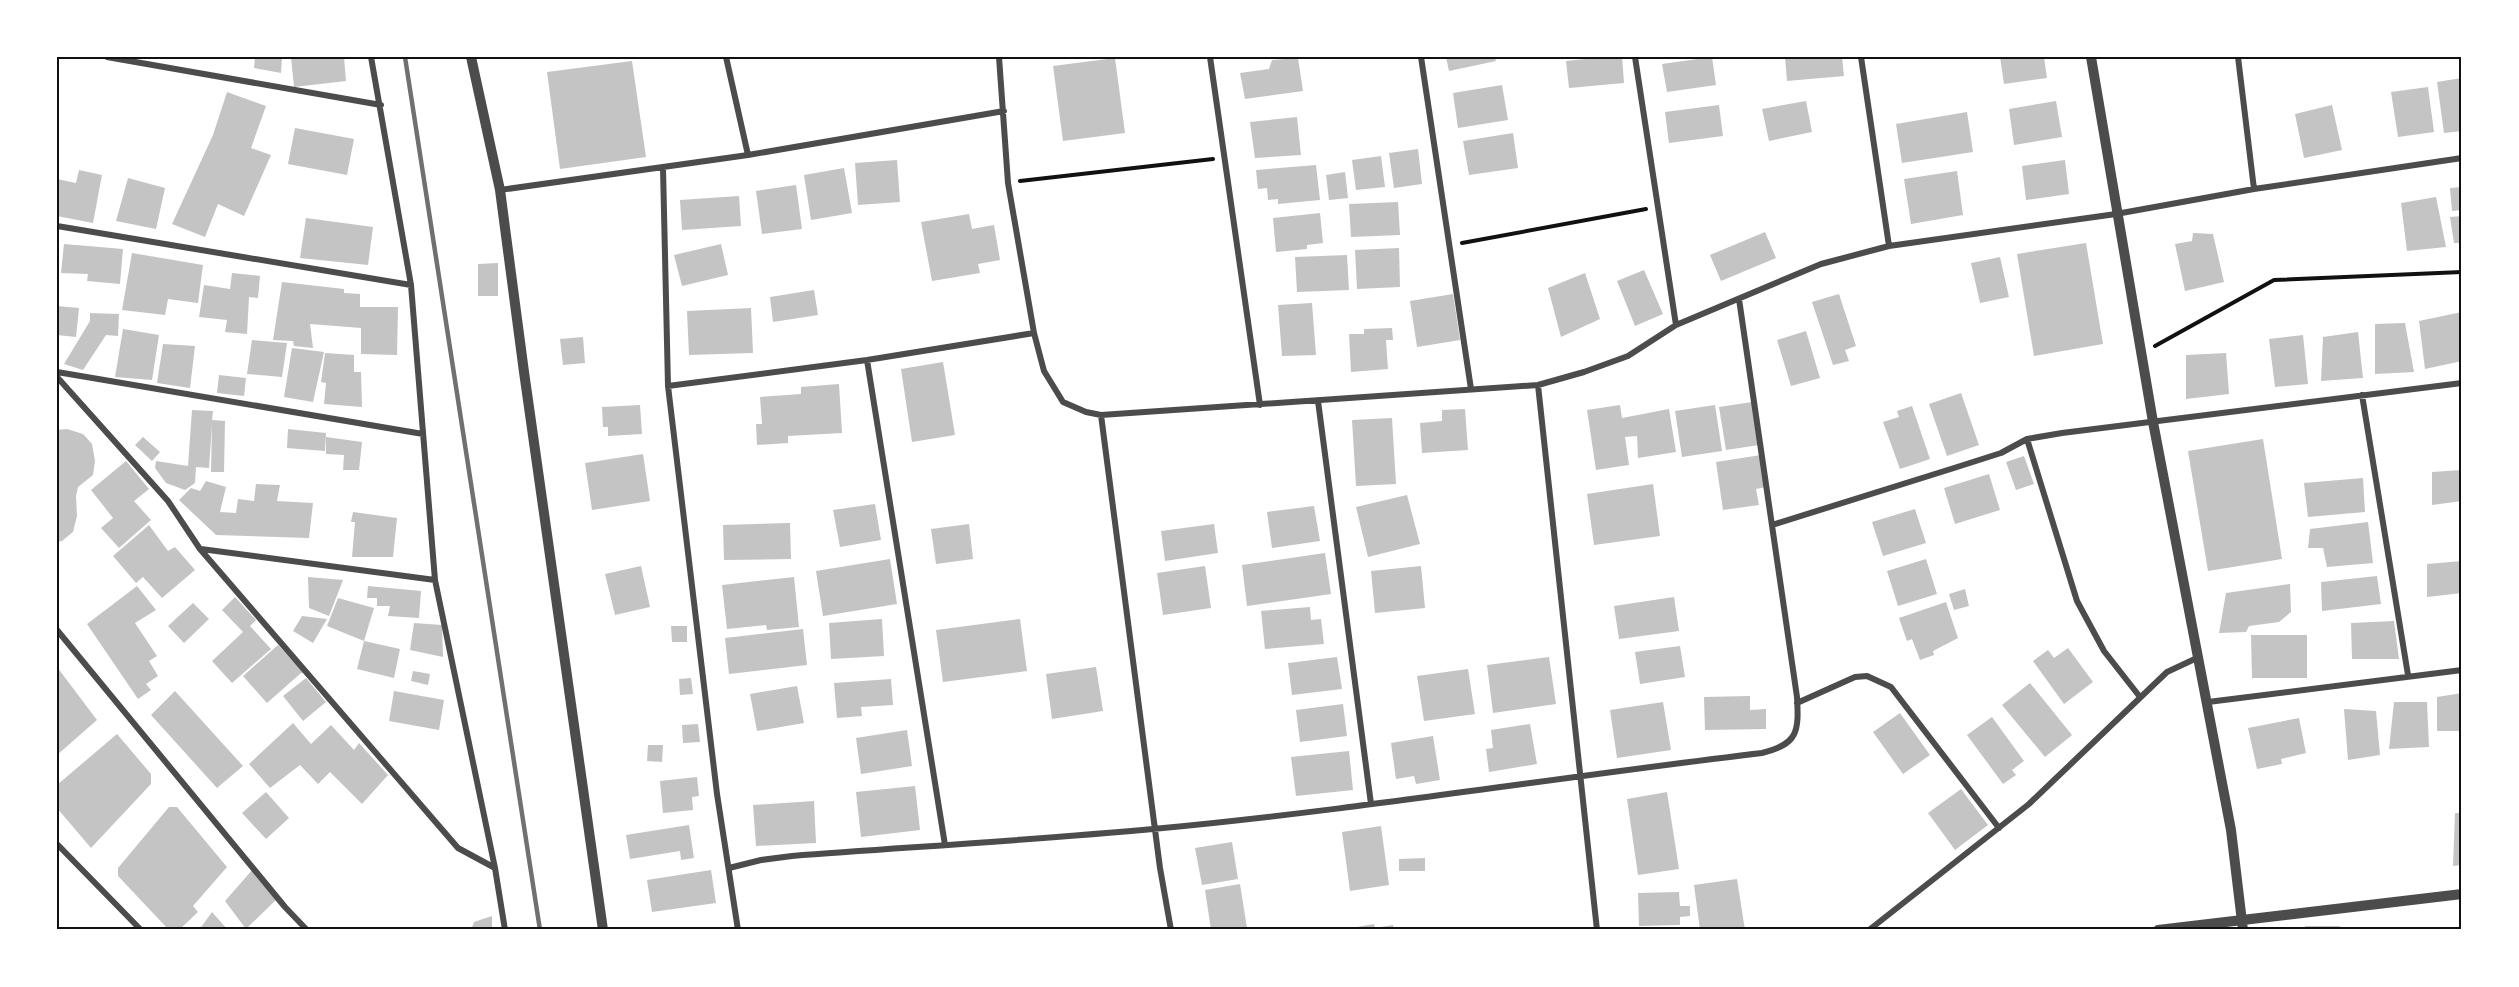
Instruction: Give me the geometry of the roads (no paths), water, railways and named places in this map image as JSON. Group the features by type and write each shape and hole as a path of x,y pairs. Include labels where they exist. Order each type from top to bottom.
{"street":[{"path":"107,57 381,105"},
{"path":"371,57 411,285 435,580 506,930"},
{"path":"471,57 500,190 603,930"},
{"path":"726,57 748,155"},
{"path":"999,57 1008,183 1044,371 1063,402 1086,412 1101,415 1538,385 1628,356 1677,325 1821,264 1889,246 2116,214 2254,189 2462,158"},
{"path":"1210,57 1260,405"},
{"path":"1421,57 1471,389"},
{"path":"1635,57 1677,325"},
{"path":"1862,57 1889,246"},
{"path":"2091,57 2152,422 2231,830 2243,925"},
{"path":"2238,57 2254,189"},
{"path":"500,190 748,155 1004,111"},
{"path":"663,168 668,386 717,794 738,930"},
{"path":"57,226 411,285"},
{"path":"729,868 760,860 792,856 1154,829 1371,804 1582,774 1762,753 1784,748 1797,724 1797,703 1738,299"},
{"path":"668,386 867,360 1035,333"},
{"path":"867,360 945,845"},
{"path":"57,372 423,434"},
{"path":"57,377 168,501 200,549 458,848 495,868"},
{"path":"1772,525 2001,453 2027,439 2462,383"},
{"path":"1538,385 1582,774 1597,930"},
{"path":"2362,395 2408,675"},
{"path":"1318,401 1371,804"},
{"path":"1101,415 1154,829 1172,930"},
{"path":"2027,439 2077,601 2104,651 2140,697"},
{"path":"200,549 435,580"},
{"path":"57,630 285,907 307,930"},
{"path":"1869,930 2029,804 2167,672 2199,657"},
{"path":"2208,702 2462,670"},
{"path":"1797,703 1855,677 1867,676 1891,687 1999,828"},
{"path":"57,844 141,930"},
{"path":"2158,930 2243,925 2462,894"}],"railway":[{"path":"405,57 540,930"}]}
